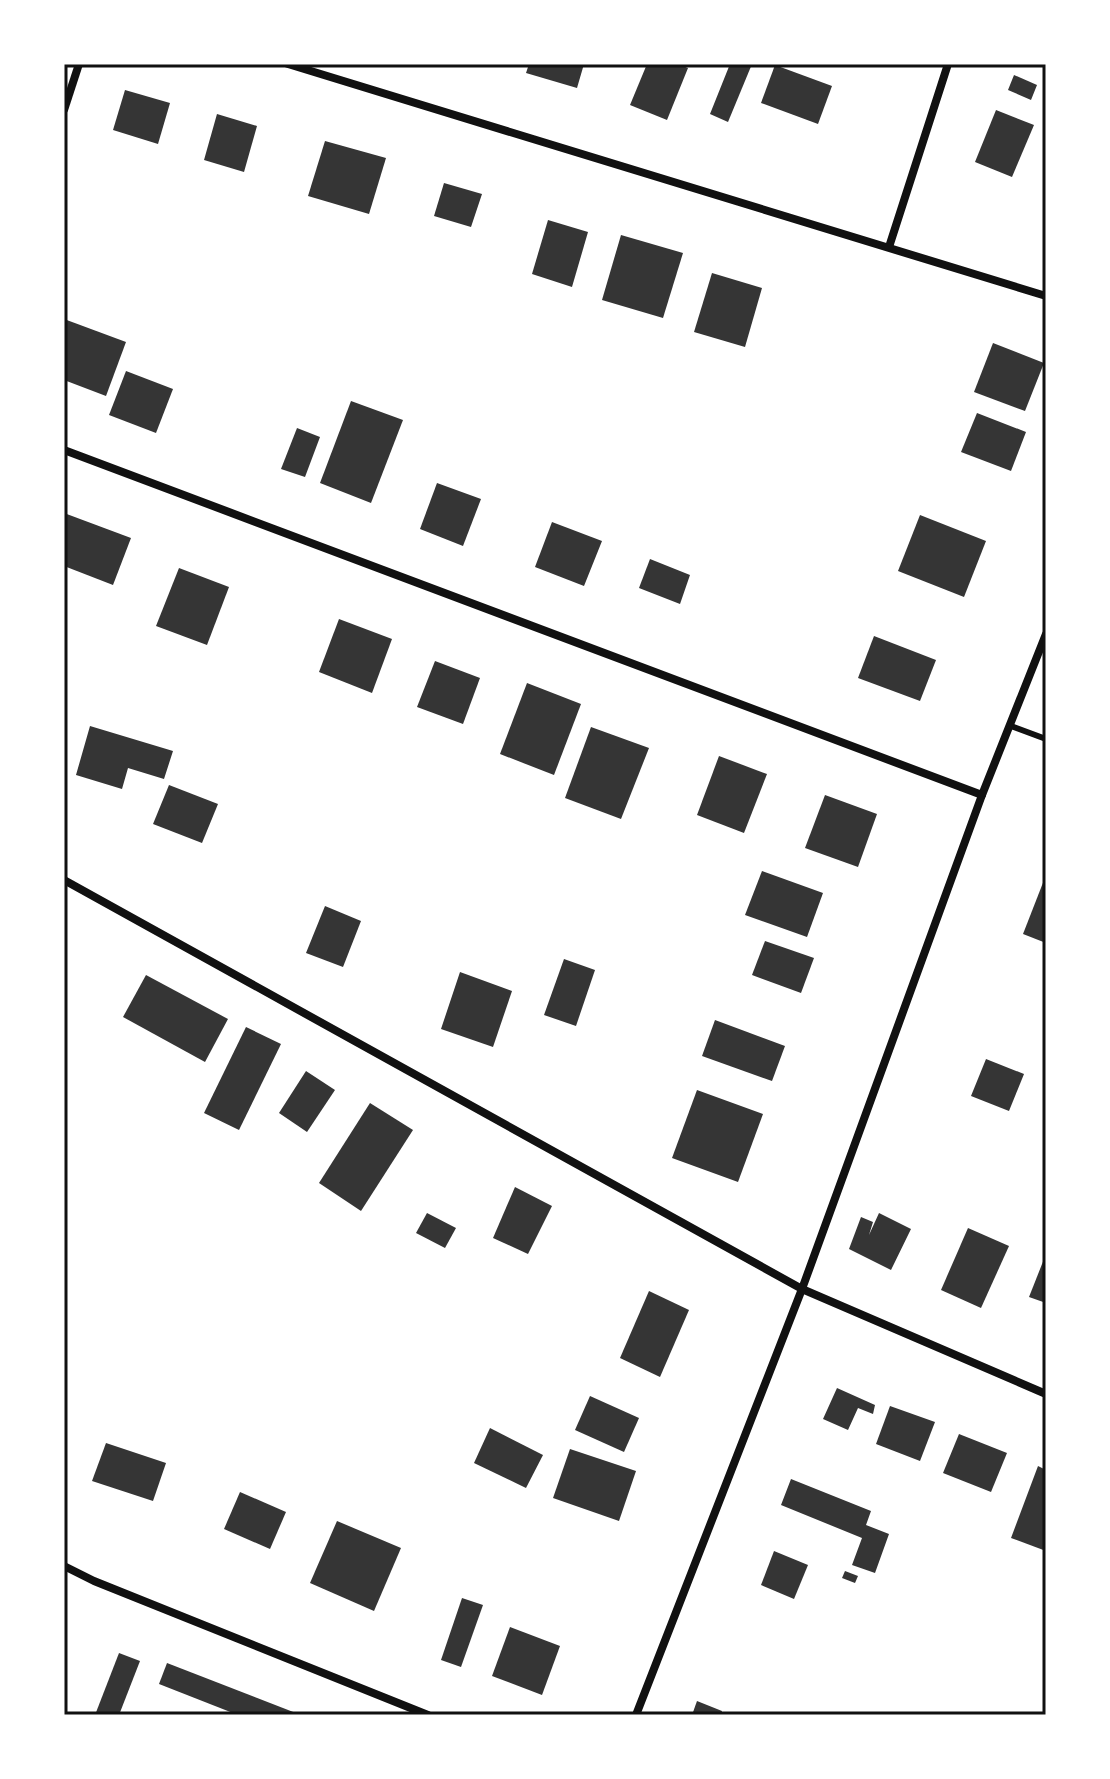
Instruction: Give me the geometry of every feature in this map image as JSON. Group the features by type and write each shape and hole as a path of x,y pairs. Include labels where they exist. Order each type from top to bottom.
{"street":[{"path":"64,110 79,64"},
{"path":"288,64 1046,296"},
{"path":"889,247 948,64"},
{"path":"64,450 982,795"},
{"path":"636,1715 802,1289 982,795 1046,634"},
{"path":"64,880 802,1289 1046,1394"},
{"path":"64,1566 94,1581 428,1715"}],"lane":[{"path":"1011,726 1046,739"}],"building":[{"path":"529,64 584,64 577,88 526,73"},
{"path":"647,64 678,64 688,68 667,120 630,105"},
{"path":"730,64 752,64 728,122 710,114"},
{"path":"775,65 832,86 818,124 761,103"},
{"path":"1014,75 1037,85 1031,100 1008,90"},
{"path":"125,90 170,103 158,144 113,130"},
{"path":"996,110 1034,125 1012,177 975,162"},
{"path":"217,114 257,126 244,172 204,160"},
{"path":"325,141 386,158 369,214 308,196"},
{"path":"444,183 482,194 471,227 434,216"},
{"path":"548,220 588,232 572,287 532,274"},
{"path":"621,235 683,253 663,318 602,300"},
{"path":"712,273 762,288 745,347 694,332"},
{"path":"64,319 126,342 106,396 64,380"},
{"path":"993,343 1044,363 1025,411 974,392"},
{"path":"126,371 173,389 156,433 109,415"},
{"path":"351,401 403,420 371,503 320,483"},
{"path":"977,413 1026,432 1011,471 961,452"},
{"path":"297,428 320,437 305,477 281,469"},
{"path":"437,483 481,499 463,546 420,529"},
{"path":"64,513 131,538 113,585 64,566"},
{"path":"920,515 986,541 964,597 898,571"},
{"path":"552,522 602,541 584,586 535,567"},
{"path":"650,559 690,575 680,604 639,588"},
{"path":"179,568 229,587 207,645 156,626"},
{"path":"339,619 392,639 372,693 319,672"},
{"path":"874,636 936,660 920,701 858,678"},
{"path":"435,661 480,678 463,724 417,707"},
{"path":"527,683 581,704 554,775 500,754"},
{"path":"90,726 173,751 164,779 128,768 122,789 76,775"},
{"path":"591,727 649,748 621,819 565,798"},
{"path":"719,756 767,774 744,833 697,815"},
{"path":"169,785 218,804 202,843 153,824"},
{"path":"825,795 877,814 858,867 805,848"},
{"path":"762,871 823,893 807,937 745,915"},
{"path":"1046,875 1046,943 1023,934"},
{"path":"325,906 361,921 343,967 306,953"},
{"path":"765,941 814,958 801,993 752,975"},
{"path":"564,959 595,970 576,1026 544,1015"},
{"path":"460,972 512,991 493,1047 441,1029"},
{"path":"146,975 228,1019 205,1062 123,1017"},
{"path":"715,1020 785,1046 772,1081 702,1056"},
{"path":"246,1027 281,1044 239,1130 204,1113"},
{"path":"986,1059 1024,1074 1009,1111 971,1096"},
{"path":"306,1071 335,1090 307,1132 279,1113"},
{"path":"697,1090 763,1114 738,1182 672,1158"},
{"path":"370,1103 413,1130 361,1211 319,1183"},
{"path":"515,1187 552,1206 528,1254 493,1238"},
{"path":"427,1213 456,1228 445,1248 416,1233"},
{"path":"879,1213 911,1229 891,1270 849,1249 861,1217 873,1222 869,1235"},
{"path":"968,1228 1009,1246 981,1308 941,1290"},
{"path":"1046,1254 1046,1303 1029,1297"},
{"path":"649,1291 689,1310 660,1377 620,1358"},
{"path":"837,1388 875,1405 873,1414 858,1408 848,1430 823,1419"},
{"path":"590,1396 639,1418 624,1452 575,1430"},
{"path":"890,1406 935,1422 920,1461 876,1444"},
{"path":"490,1428 543,1455 526,1488 474,1463"},
{"path":"959,1434 1007,1453 991,1492 943,1473"},
{"path":"106,1443 166,1463 153,1501 92,1481"},
{"path":"570,1449 636,1471 619,1521 553,1498"},
{"path":"1038,1466 1046,1470 1046,1551 1011,1538"},
{"path":"791,1479 871,1511 866,1525 889,1534 875,1573 852,1565 862,1538 781,1505"},
{"path":"240,1492 286,1512 270,1549 224,1529"},
{"path":"337,1521 401,1548 374,1611 310,1583"},
{"path":"774,1551 808,1565 794,1599 761,1585"},
{"path":"845,1571 858,1576 855,1583 842,1578"},
{"path":"462,1598 483,1605 461,1667 441,1660"},
{"path":"510,1627 560,1646 542,1695 492,1676"},
{"path":"119,1653 140,1661 119,1715 95,1715"},
{"path":"167,1663 301,1715 238,1715 159,1684"},
{"path":"697,1701 722,1711 721,1715 692,1715"}]}
